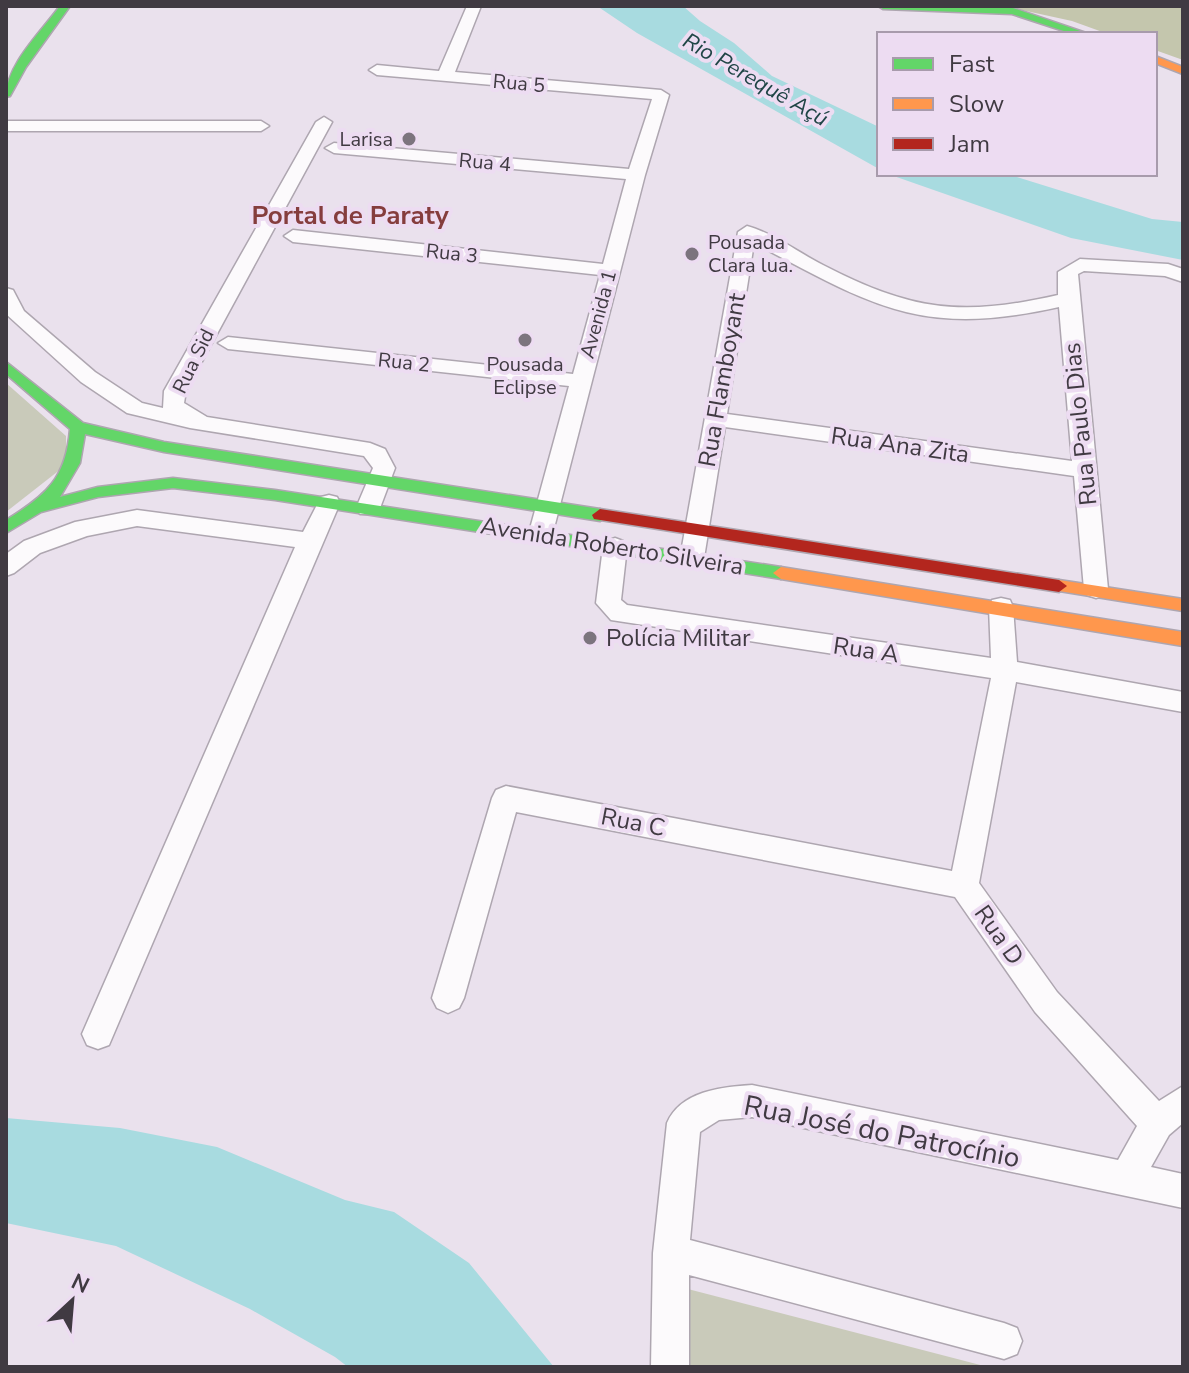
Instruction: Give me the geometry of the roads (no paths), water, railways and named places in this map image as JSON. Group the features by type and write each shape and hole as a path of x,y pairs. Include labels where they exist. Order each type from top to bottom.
{"main road":[{"path":"883,6 1013,11 1078,32"},
{"path":"6,94 21,67 64,8"},
{"path":"1157,60 1183,71"},
{"path":"6,367 78,427 80,450 75,468 41,507 6,527"},
{"name":"Avenida Roberto Silveira","path":"78,427 164,447 1096,589 1183,605"},
{"name":"Avenida Roberto Silveira","path":"41,507 98,492 173,483 368,508 692,558 1183,639"}],"street":[{"path":"445,76 474,6"},
{"name":"Rua 5","path":"377,70 661,95"},
{"name":"Avenida 1","path":"540,536 636,175 661,95"},
{"name":"Rua Sid","path":"324,122 175,391 173,406 201,423 370,450 383,462 379,481"},
{"path":"6,126 261,126"},
{"name":"Rua 4","path":"334,148 636,175"},
{"name":"Rua Flamboyant","path":"692,558 747,232 881,299 927,312 984,314 1068,299"},
{"name":"Rua 3","path":"293,236 610,270"},
{"name":"Rua Paulo Dias","path":"1096,589 1068,272 1080,265 1175,273"},
{"path":"6,294 16,314 88,377 135,408 201,423"},
{"name":"Rua 2","path":"228,343 580,381"},
{"name":"Rua Ana Zita","path":"715,419 1085,470"},
{"path":"368,508 379,481"},
{"path":"98,1034 329,503"},
{"path":"6,567 32,547 83,528 137,518 310,541"},
{"name":"Rua A","path":"615,547 608,603 620,613 1005,670 1183,702"},
{"name":"Rua D","path":"1001,607 1005,670 964,886 1046,1002 1157,1123"},
{"name":"Rua C","path":"448,998 506,798 964,886"},
{"name":"Rua José do Patrocínio","path":"670,1367 671,1253 684,1123 714,1104 752,1101 1183,1191"},
{"path":"1126,1179 1157,1123 1183,1102"},
{"path":"671,1253 1004,1341"}],"water":[{"name":"Rio Perequê Açú","path":"597,6 683,6 734,43 772,76 877,126 877,168 637,33"},
{"path":"894,176 1013,176 1152,219 1183,222 1183,260 1071,238"},
{"path":"6,1118 120,1128 217,1147 345,1200 394,1212 469,1263 554,1367 348,1367 250,1309 116,1246 6,1223"}],"place":[{"name":"Larisa","path":"409,139"},
{"name":"Pousada Clara lua.","path":"692,254"},
{"name":"Pousada Eclipse","path":"525,340"},
{"name":"Polícia Militar","path":"590,638"}],"district":[{"name":"Portal de Paraty","path":"350,215"}]}
